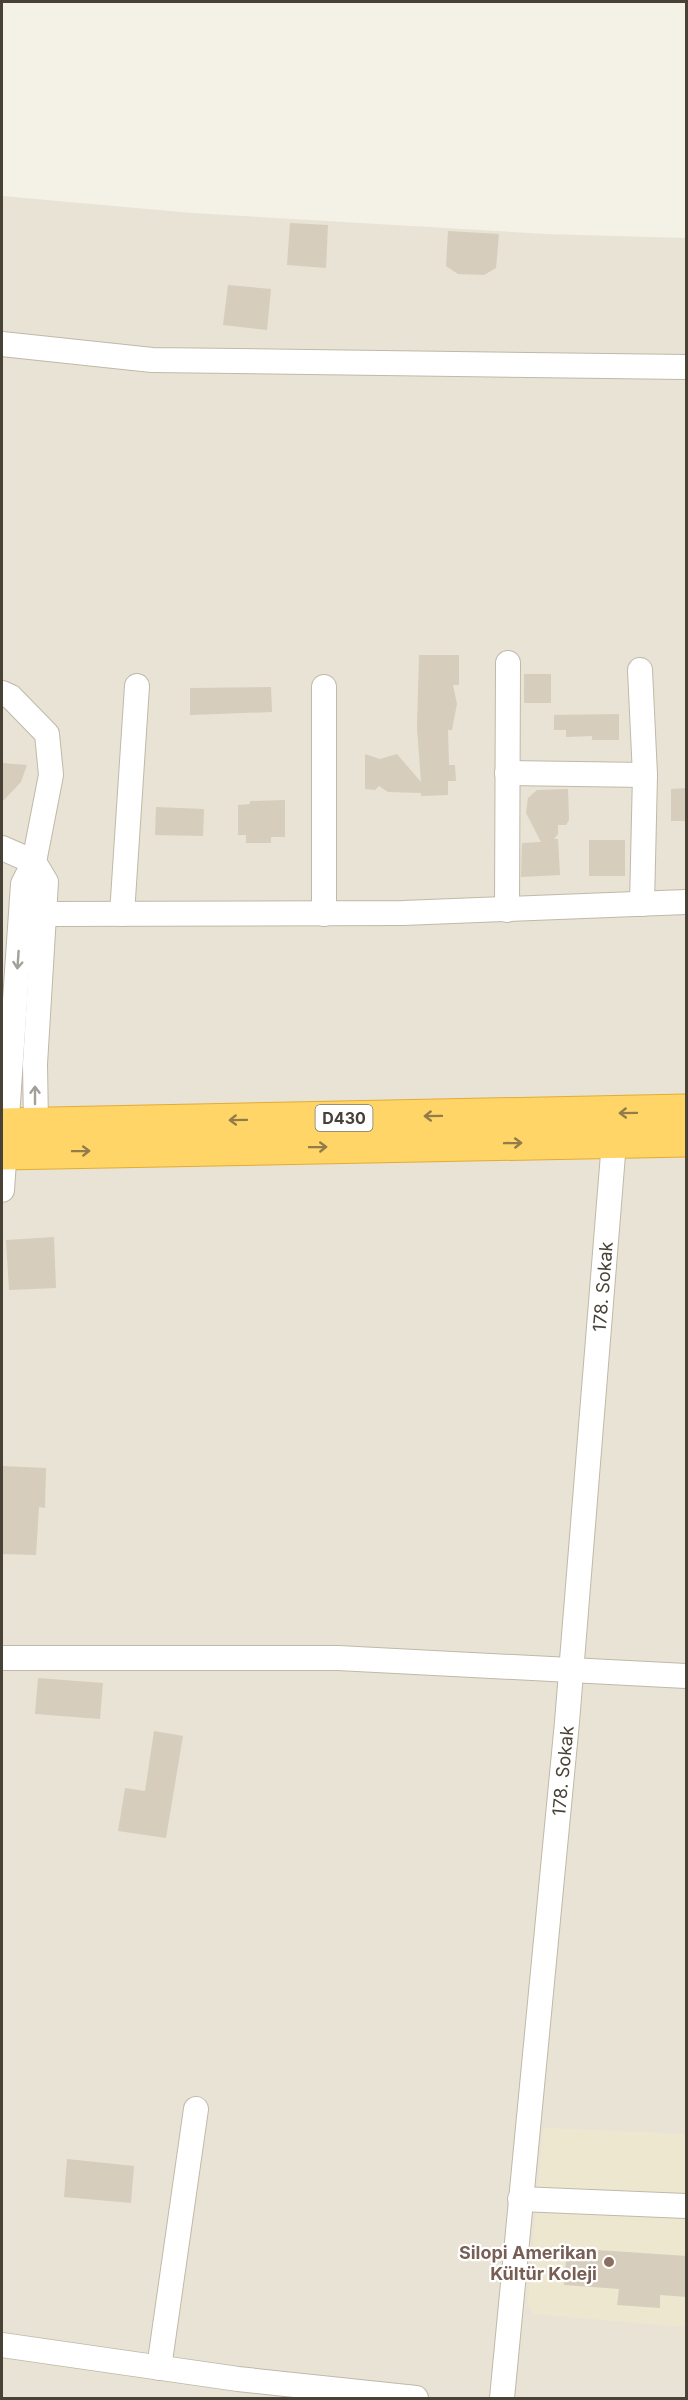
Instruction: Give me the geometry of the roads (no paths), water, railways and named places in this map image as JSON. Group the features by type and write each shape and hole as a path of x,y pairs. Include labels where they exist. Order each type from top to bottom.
{"highway":[{"name":"D430","path":"16,1138 687,1111"},
{"name":"D430","path":"16,1138 614,1142 687,1140"}],"street":[{"path":"2,344 152,360 687,367"},
{"path":"507,910 508,663"},
{"path":"640,670 645,775 642,904"},
{"path":"122,914 137,686"},
{"path":"324,687 324,914"},
{"path":"2,693 11,697 47,734 51,775 34,862 23,884 22,913 35,1064 2,1190"},
{"path":"507,773 645,775"},
{"path":"2,848 34,862"},
{"path":"22,913 324,914 687,903"},
{"name":"178. Sokak","path":"502,2398 572,1668 614,1142"},
{"path":"2,1658 338,1658 572,1668 687,1676"},
{"path":"159,2368 196,2109"},
{"path":"520,2199 687,2206"},
{"path":"2,2345 159,2368 236,2389 416,2398"}],"place":[{"name":"Silopi Amerikan Kültür Koleji","path":"609,2262"}]}
